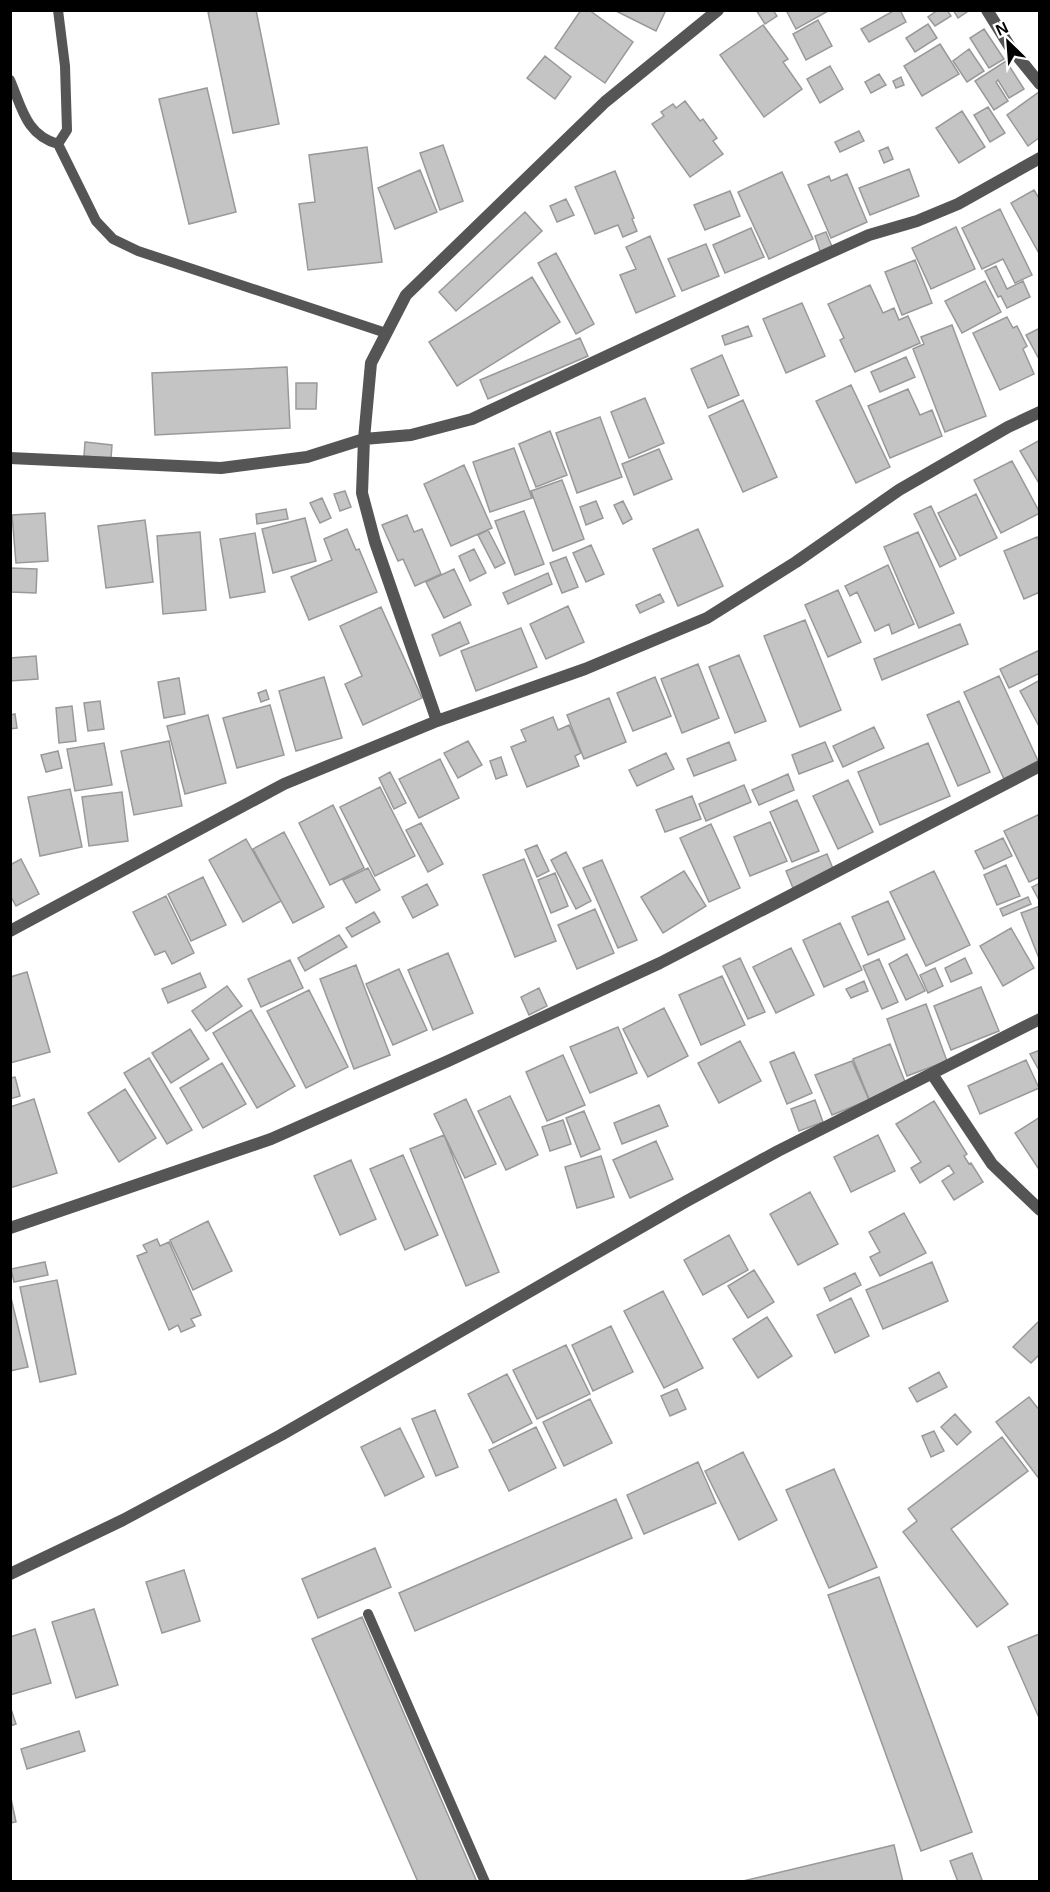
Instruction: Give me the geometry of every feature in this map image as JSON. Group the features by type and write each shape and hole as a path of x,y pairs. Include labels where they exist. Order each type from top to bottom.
{"street":[{"path":"437,720 375,542 362,493 371,363 406,295 605,102 718,10"},
{"path":"987,10 1010,47 1040,84"},
{"path":"10,458 221,468 307,457 364,439 411,435 472,419 869,235 917,221 958,204 1033,164 1040,158"},
{"path":"10,931 284,784 437,720 585,669 707,618 796,561 899,490 1040,412"},
{"path":"10,1228 271,1139 437,1066 660,963 1040,766"},
{"path":"10,1574 123,1520 281,1435 685,1202 778,1151 1040,1020"},
{"path":"932,1074 992,1164 1040,1210"}],"lane":[{"path":"58,10 65,66 68,130 58,144"},
{"path":"10,80 31,127 45,140 58,144 96,221 113,239 149,255 386,333"},
{"path":"368,1614 485,1881"}],"building":[{"path":"256,10 279,124 233,133 208,12"},
{"path":"581,10 589,10 633,42 605,83 555,48"},
{"path":"614,10 666,10 656,31"},
{"path":"756,10 773,10 777,16 765,24"},
{"path":"786,10 830,10 796,29"},
{"path":"895,10 900,10 906,22 869,42 861,29"},
{"path":"938,10 947,10 951,16 935,26 928,17"},
{"path":"953,10 970,10 958,18"},
{"path":"818,20 832,46 806,60 793,34"},
{"path":"928,24 937,38 915,52 906,38"},
{"path":"763,25 788,59 783,62 802,89 764,117 720,55"},
{"path":"984,29 1004,59 989,68 970,38"},
{"path":"940,44 959,74 922,96 904,66"},
{"path":"969,49 984,71 967,82 953,61"},
{"path":"545,56 571,77 555,99 527,78"},
{"path":"1006,61 1024,89 1009,98 998,80 996,82 1008,101 994,110 975,81"},
{"path":"830,66 843,89 820,103 807,79"},
{"path":"879,74 886,85 871,93 865,82"},
{"path":"901,77 904,85 896,88 893,81"},
{"path":"207,88 236,212 189,224 159,99"},
{"path":"1039,92 1040,137 1028,146 1007,115"},
{"path":"685,101 700,121 703,119 717,138 713,141 723,154 690,177 652,124 664,116 661,112 673,104 676,108"},
{"path":"988,107 1005,133 990,142 974,115"},
{"path":"962,111 985,147 959,163 936,128"},
{"path":"859,131 864,141 840,152 835,142"},
{"path":"443,145 463,201 440,210 420,153"},
{"path":"367,147 382,262 308,270 299,204 315,202 309,155"},
{"path":"888,147 893,159 884,163 879,151"},
{"path":"909,169 919,196 870,215 859,188"},
{"path":"420,170 437,212 395,229 378,188"},
{"path":"615,171 637,231 623,237 618,225 595,234 575,187"},
{"path":"782,172 813,239 769,259 738,192"},
{"path":"847,174 867,222 831,238 808,185 829,176 831,181"},
{"path":"1034,190 1040,200 1040,255 1011,203"},
{"path":"730,191 740,216 705,230 694,205"},
{"path":"566,199 574,215 557,222 550,206"},
{"path":"1000,209 1032,275 1015,283 1003,259 982,269 962,228"},
{"path":"525,212 542,231 456,311 439,292"},
{"path":"956,227 975,269 931,289 912,248"},
{"path":"751,228 764,257 725,273 713,245"},
{"path":"826,232 833,249 821,254 815,236"},
{"path":"650,236 675,296 636,313 620,275 636,269 626,247"},
{"path":"706,244 719,276 682,291 668,259"},
{"path":"556,253 594,324 576,334 538,263"},
{"path":"915,260 932,303 902,315 885,272"},
{"path":"996,266 1007,289 1023,281 1030,297 1007,308 1001,296 998,297 985,271"},
{"path":"532,277 560,322 457,386 429,342"},
{"path":"985,281 1001,312 962,333 945,301"},
{"path":"870,285 883,313 894,308 899,320 908,316 920,343 855,372 840,340 844,338 828,304"},
{"path":"802,303 825,356 786,373 763,319"},
{"path":"1007,317 1013,328 1017,326 1027,346 1023,349 1034,374 1000,390 973,333"},
{"path":"952,325 986,416 945,432 913,349 924,344 921,337"},
{"path":"748,326 752,336 725,345 722,336"},
{"path":"1040,328 1040,361 1026,335"},
{"path":"580,338 588,356 488,399 480,380"},
{"path":"722,355 739,395 708,408 691,369"},
{"path":"906,357 915,377 880,392 871,372"},
{"path":"287,367 290,428 155,435 152,373"},
{"path":"296,383 317,383 316,409 296,409"},
{"path":"851,385 890,467 856,483 816,401"},
{"path":"908,389 920,415 932,410 942,436 890,458 868,406"},
{"path":"645,398 664,443 629,458 611,412"},
{"path":"743,400 777,477 743,492 709,416"},
{"path":"600,417 622,477 577,493 556,433"},
{"path":"550,431 567,475 536,487 519,444"},
{"path":"1040,440 1040,485 1020,451"},
{"path":"85,442 112,445 111,459 84,456"},
{"path":"514,448 532,498 490,512 473,462"},
{"path":"659,449 672,479 634,495 622,464"},
{"path":"1012,461 1040,513 1001,533 974,480"},
{"path":"464,465 492,528 451,546 424,484"},
{"path":"562,480 584,539 553,551 531,491"},
{"path":"345,491 351,507 340,511 334,494"},
{"path":"976,494 997,538 960,556 938,513"},
{"path":"322,498 331,518 320,523 310,503"},
{"path":"596,501 603,518 586,525 580,507"},
{"path":"623,501 632,519 623,524 614,505"},
{"path":"931,506 956,559 940,567 914,514"},
{"path":"286,509 288,519 257,524 256,514"},
{"path":"524,511 544,564 515,575 495,521"},
{"path":"45,513 48,561 16,563 12,515"},
{"path":"407,515 414,532 422,529 441,574 415,586 403,559 398,561 382,525"},
{"path":"305,518 316,561 273,573 262,529"},
{"path":"145,520 153,582 106,588 98,526"},
{"path":"347,529 356,550 359,549 377,592 309,620 291,577 332,560 324,539"},
{"path":"698,529 723,586 678,606 653,549"},
{"path":"488,530 505,563 495,568 478,535"},
{"path":"200,532 206,610 163,614 157,536"},
{"path":"918,532 954,613 919,628 884,547"},
{"path":"255,533 265,592 230,598 220,539"},
{"path":"1037,537 1040,542 1040,592 1024,599 1004,551"},
{"path":"591,545 604,574 586,582 573,553"},
{"path":"474,549 486,573 470,581 459,556"},
{"path":"566,557 578,587 562,593 550,563"},
{"path":"888,565 914,624 892,634 889,624 875,631 857,592 850,596 845,586"},
{"path":"10,568 37,569 36,593 10,592"},
{"path":"454,569 471,605 444,618 426,582"},
{"path":"548,573 552,584 508,604 503,593"},
{"path":"838,590 861,642 828,657 805,605"},
{"path":"660,594 664,602 640,613 636,605"},
{"path":"568,606 584,642 546,659 530,624"},
{"path":"381,607 422,698 363,725 345,684 362,676 340,626"},
{"path":"805,620 841,710 800,727 764,636"},
{"path":"460,622 469,643 440,656 432,635"},
{"path":"960,624 968,644 882,680 874,659"},
{"path":"521,628 537,667 476,691 461,651"},
{"path":"1040,650 1040,673 1009,688 1000,669"},
{"path":"739,655 766,721 735,733 709,667"},
{"path":"36,656 38,679 10,681 10,658"},
{"path":"698,664 719,718 682,733 661,679"},
{"path":"999,676 1039,763 1004,779 964,692"},
{"path":"324,677 342,738 296,751 279,691"},
{"path":"655,677 671,716 633,731 617,693"},
{"path":"179,678 185,714 164,718 158,682"},
{"path":"1040,680 1040,728 1020,691"},
{"path":"266,690 269,699 261,702 258,693"},
{"path":"609,698 626,742 584,759 567,715"},
{"path":"100,701 104,729 88,731 84,703"},
{"path":"959,701 990,772 958,786 927,715"},
{"path":"270,705 284,755 237,768 223,718"},
{"path":"72,706 76,741 59,743 56,708"},
{"path":"15,714 17,728 10,729 10,715"},
{"path":"208,715 226,783 185,794 167,726"},
{"path":"553,717 558,730 569,725 581,753 575,756 579,766 527,787 511,747 526,741 521,730"},
{"path":"874,727 884,748 843,767 833,746"},
{"path":"169,741 182,806 134,815 121,751"},
{"path":"468,741 482,765 458,778 444,753"},
{"path":"729,742 736,760 694,776 687,759"},
{"path":"825,742 833,761 799,774 792,755"},
{"path":"104,743 112,785 75,791 67,749"},
{"path":"928,743 950,796 880,825 858,772"},
{"path":"58,751 62,768 46,772 41,755"},
{"path":"666,753 674,769 637,786 629,770"},
{"path":"501,757 507,775 496,779 490,761"},
{"path":"440,759 459,798 419,818 399,779"},
{"path":"390,772 406,803 394,809 379,778"},
{"path":"788,774 794,790 759,805 752,790"},
{"path":"848,780 873,832 838,849 813,796"},
{"path":"744,785 751,802 706,821 699,804"},
{"path":"380,787 415,856 375,876 340,807"},
{"path":"70,789 82,847 40,856 28,797"},
{"path":"122,792 128,841 89,846 82,797"},
{"path":"692,796 701,819 665,832 656,810"},
{"path":"797,800 819,851 792,862 770,812"},
{"path":"333,805 364,868 330,885 299,823"},
{"path":"1040,814 1040,877 1029,882 1004,831"},
{"path":"770,822 787,861 750,876 734,837"},
{"path":"421,823 443,864 428,872 406,830"},
{"path":"711,824 740,888 709,902 680,838"},
{"path":"284,832 324,907 293,923 253,849"},
{"path":"1003,838 1012,856 984,869 975,851"},
{"path":"246,839 281,901 243,922 209,860"},
{"path":"537,845 549,871 537,877 525,850"},
{"path":"566,852 591,901 576,909 551,860"},
{"path":"827,854 834,871 793,888 786,871"},
{"path":"21,859 39,894 16,906 10,895 10,865"},
{"path":"524,859 556,941 515,957 483,875"},
{"path":"602,860 637,940 618,948 583,868"},
{"path":"1006,865 1020,896 997,905 984,875"},
{"path":"368,868 380,890 356,903 343,880"},
{"path":"684,871 706,906 663,933 641,897"},
{"path":"934,871 970,945 926,966 890,892"},
{"path":"555,873 568,906 551,913 538,880"},
{"path":"203,877 226,925 191,941 168,894"},
{"path":"1040,883 1040,899 1039,900 1032,887"},
{"path":"427,884 438,905 413,918 402,897"},
{"path":"166,896 194,953 172,964 165,951 155,955 133,912"},
{"path":"1028,897 1031,904 1003,916 1000,909"},
{"path":"888,901 905,939 868,955 852,917"},
{"path":"1040,906 1040,961 1021,913"},
{"path":"595,909 614,953 577,969 558,925"},
{"path":"374,912 380,922 352,937 346,928"},
{"path":"840,923 862,970 824,987 803,940"},
{"path":"1011,928 1034,968 1003,986 980,946"},
{"path":"339,935 347,947 305,971 298,958"},
{"path":"791,948 814,995 776,1013 753,967"},
{"path":"448,953 473,1013 433,1030 408,970"},
{"path":"907,954 925,991 906,1000 889,964"},
{"path":"740,958 765,1012 748,1019 723,966"},
{"path":"965,958 972,973 951,982 945,968"},
{"path":"879,959 898,1002 882,1009 863,966"},
{"path":"290,960 303,988 261,1007 248,979"},
{"path":"356,965 390,1055 354,1069 320,979"},
{"path":"935,968 943,986 928,993 920,975"},
{"path":"399,969 427,1030 393,1045 366,984"},
{"path":"27,972 50,1052 10,1063 10,977"},
{"path":"200,973 206,987 168,1003 162,989"},
{"path":"722,976 745,1025 701,1045 679,995"},
{"path":"864,981 868,991 851,998 846,989"},
{"path":"227,986 242,1006 206,1031 192,1011"},
{"path":"981,987 999,1031 951,1050 934,1006"},
{"path":"539,988 547,1006 529,1015 521,997"},
{"path":"309,990 348,1067 306,1088 267,1011"},
{"path":"926,1004 947,1061 907,1076 887,1019"},
{"path":"664,1008 688,1056 648,1077 623,1029"},
{"path":"251,1010 295,1086 257,1108 213,1033"},
{"path":"618,1027 637,1073 590,1093 570,1047"},
{"path":"190,1029 209,1059 171,1083 152,1053"},
{"path":"740,1041 761,1081 719,1103 698,1063"},
{"path":"890,1044 906,1084 869,1099 853,1059"},
{"path":"1040,1050 1040,1072 1030,1054"},
{"path":"794,1052 812,1093 787,1104 770,1062"},
{"path":"563,1055 585,1105 547,1121 526,1072"},
{"path":"149,1058 192,1130 167,1144 124,1073"},
{"path":"1026,1060 1039,1088 980,1114 968,1086"},
{"path":"852,1061 869,1100 832,1115 815,1075"},
{"path":"222,1063 246,1104 203,1128 180,1088"},
{"path":"15,1077 20,1096 10,1099 10,1078"},
{"path":"125,1089 156,1138 119,1162 88,1113"},
{"path":"510,1096 538,1155 506,1170 478,1111"},
{"path":"34,1099 57,1173 10,1188 10,1107"},
{"path":"466,1099 496,1164 465,1178 434,1114"},
{"path":"815,1100 823,1122 799,1131 791,1109"},
{"path":"934,1101 967,1154 964,1156 983,1182 954,1200 942,1181 954,1173 949,1165 920,1183 911,1168 921,1162 896,1124"},
{"path":"659,1105 668,1126 622,1144 614,1123"},
{"path":"584,1111 600,1149 581,1157 566,1118"},
{"path":"1040,1117 1040,1171 1015,1133"},
{"path":"563,1120 571,1144 550,1151 542,1127"},
{"path":"444,1135 499,1272 466,1286 410,1149"},
{"path":"878,1135 895,1171 851,1192 834,1157"},
{"path":"656,1141 673,1179 630,1198 613,1160"},
{"path":"403,1155 438,1235 405,1250 370,1169"},
{"path":"601,1156 614,1197 577,1208 565,1167"},
{"path":"351,1160 376,1219 340,1235 314,1176"},
{"path":"810,1192 838,1244 798,1265 770,1214"},
{"path":"904,1213 926,1253 880,1276 870,1257 880,1252 869,1232"},
{"path":"208,1221 232,1271 193,1290 170,1240"},
{"path":"729,1235 748,1270 703,1295 684,1260"},
{"path":"157,1239 160,1246 169,1242 201,1315 191,1319 195,1326 181,1332 178,1325 169,1330 137,1256 147,1252 143,1245"},
{"path":"45,1262 48,1275 14,1282 11,1269"},
{"path":"932,1262 948,1301 883,1329 866,1290"},
{"path":"754,1270 774,1302 748,1318 728,1286"},
{"path":"855,1273 861,1285 830,1301 824,1288"},
{"path":"57,1280 76,1374 40,1382 20,1287"},
{"path":"663,1291 703,1368 664,1388 624,1311"},
{"path":"10,1294 28,1367 10,1371"},
{"path":"851,1298 869,1336 835,1353 817,1315"},
{"path":"767,1317 792,1356 758,1378 733,1339"},
{"path":"1040,1320 1040,1354 1031,1363 1013,1347"},
{"path":"611,1326 633,1372 593,1391 572,1345"},
{"path":"566,1345 590,1394 537,1419 513,1370"},
{"path":"939,1372 947,1387 917,1402 909,1388"},
{"path":"507,1374 532,1423 493,1443 468,1394"},
{"path":"677,1389 686,1409 670,1416 661,1396"},
{"path":"1029,1397 1040,1411 1040,1480 996,1422"},
{"path":"590,1399 612,1443 564,1466 543,1422"},
{"path":"435,1410 458,1467 436,1476 412,1419"},
{"path":"955,1414 971,1432 957,1445 941,1427"},
{"path":"536,1427 556,1468 509,1491 489,1450"},
{"path":"400,1428 424,1477 385,1496 361,1447"},
{"path":"934,1431 944,1451 931,1457 922,1436"},
{"path":"1002,1437 1028,1471 951,1529 1008,1604 977,1627 903,1532 917,1521 908,1509"},
{"path":"743,1452 777,1520 739,1540 705,1471"},
{"path":"698,1462 716,1503 644,1534 627,1495"},
{"path":"834,1469 877,1567 829,1588 786,1490"},
{"path":"616,1499 632,1538 415,1631 399,1593"},
{"path":"375,1548 391,1587 318,1618 302,1579"},
{"path":"184,1570 200,1621 162,1633 146,1582"},
{"path":"879,1577 972,1832 921,1851 828,1595"},
{"path":"94,1609 118,1685 76,1698 52,1622"},
{"path":"362,1617 477,1882 418,1882 312,1639"},
{"path":"35,1629 51,1683 10,1695 10,1637"},
{"path":"1039,1634 1040,1636 1040,1720 1008,1647"},
{"path":"10,1706 16,1724 10,1726"},
{"path":"79,1731 85,1751 27,1769 21,1749"},
{"path":"10,1794 16,1822 10,1823"},
{"path":"894,1845 903,1882 739,1882"},
{"path":"972,1853 982,1880 958,1882 950,1861"}]}
